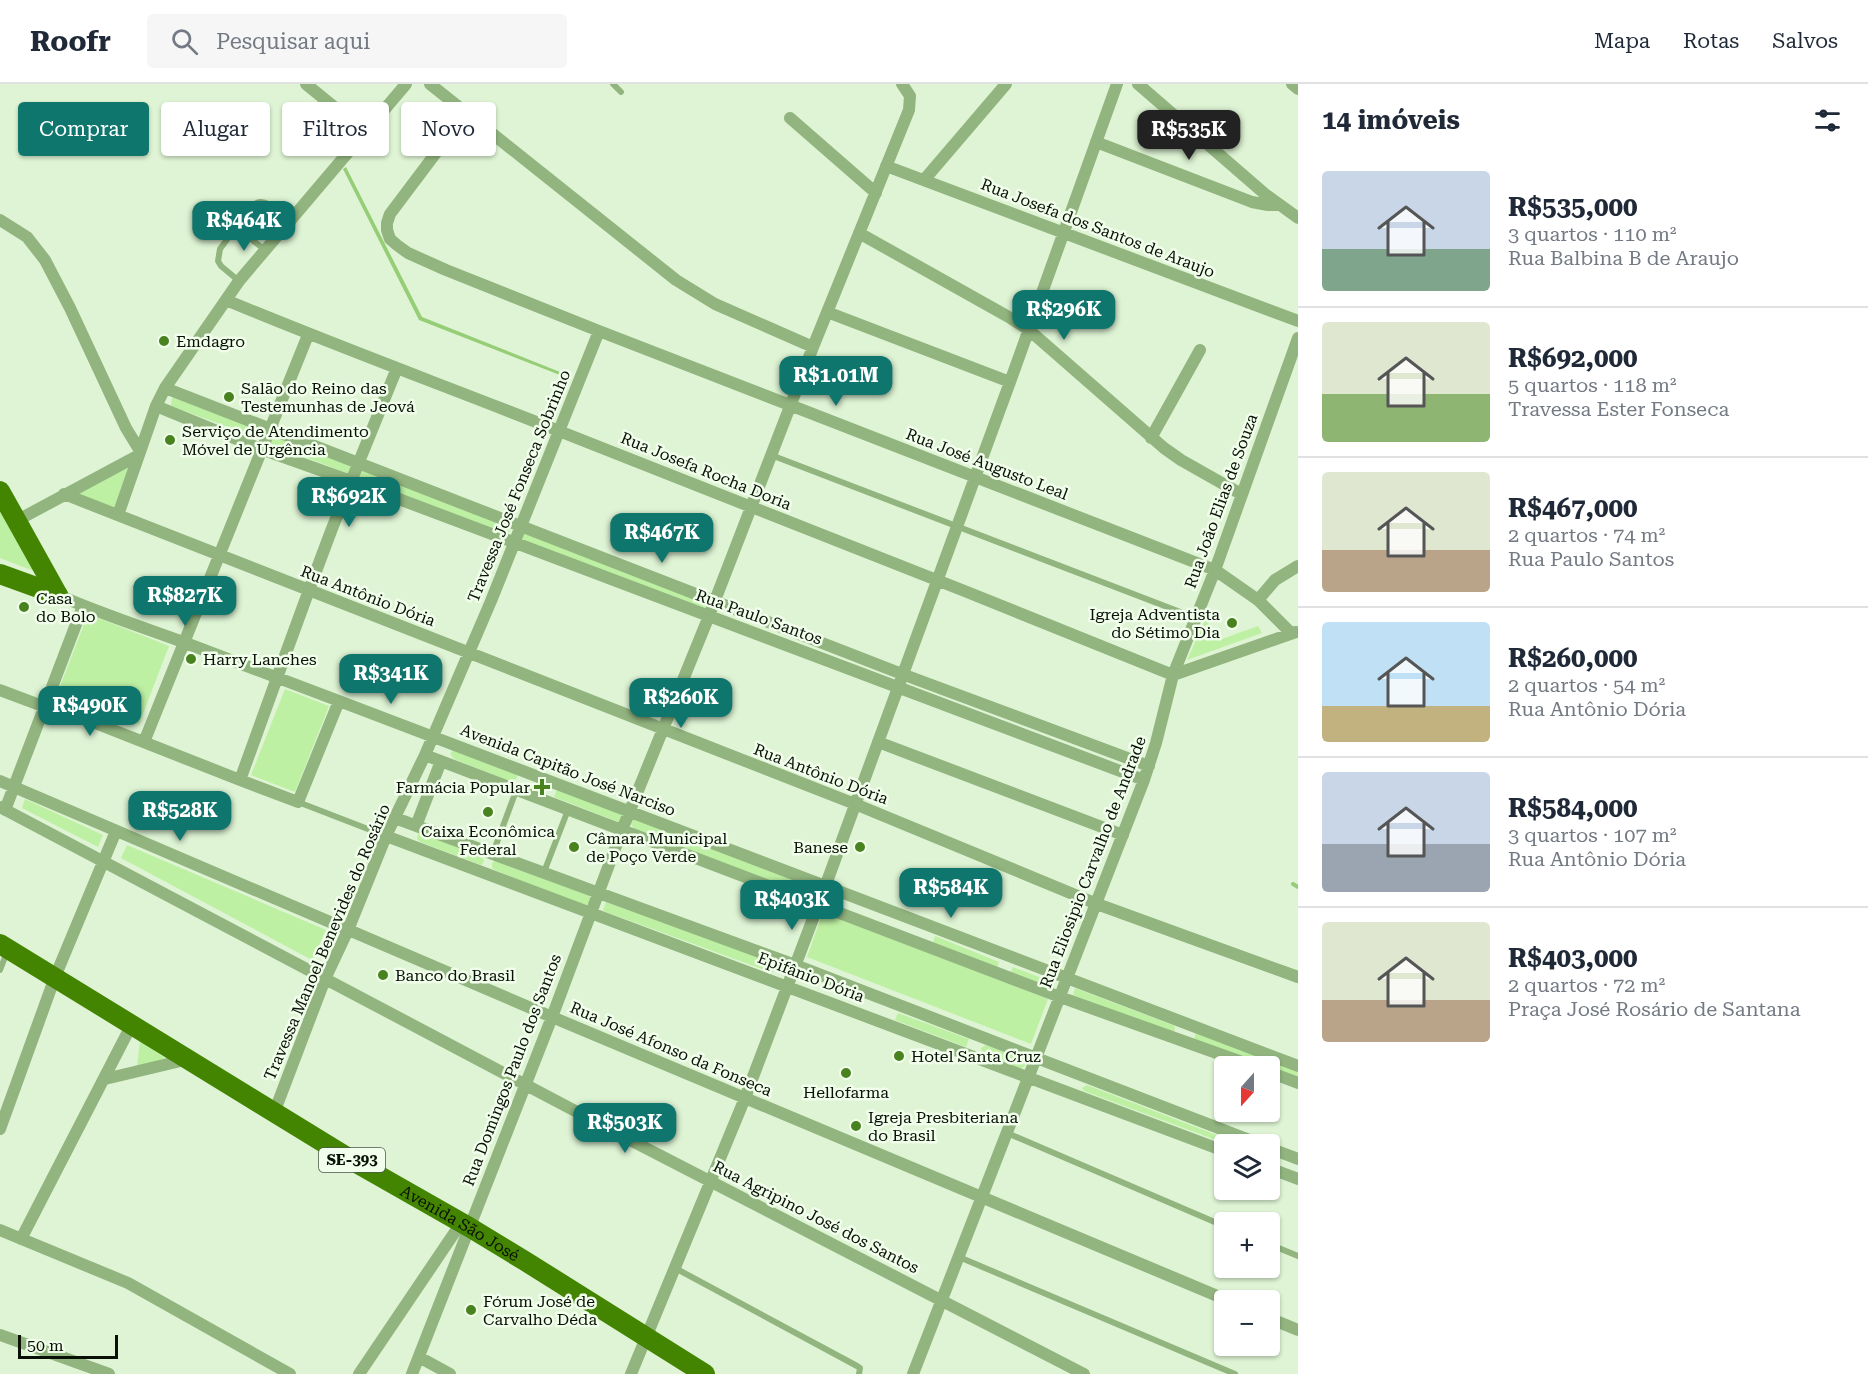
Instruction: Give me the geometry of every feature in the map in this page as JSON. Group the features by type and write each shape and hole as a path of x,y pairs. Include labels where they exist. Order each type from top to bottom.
{"main road":[{"path":"0,491 58,595"},
{"path":"0,574 58,595"},
{"name":"Avenida São José","path":"4,946 388,1182 465,1225 705,1374"}],"street":[{"path":"306,84 328,102"},
{"path":"389,105 406,84"},
{"path":"430,84 452,102"},
{"name":"Rua Domingos Paulo dos Santos","path":"412,1374 465,1225 526,1084 622,830 710,616 790,405 909,110 910,96 902,84"},
{"path":"924,180 1006,84"},
{"path":"632,1374 745,1098 825,887 1117,84"},
{"path":"1138,84 1278,205 1298,218"},
{"path":"1292,84 1298,89"},
{"path":"790,118 876,193"},
{"path":"496,137 682,285 715,304 813,348"},
{"path":"1096,142 1252,202 1278,205"},
{"path":"118,515 156,406 165,388 239,281 346,156"},
{"name":"Rua José Augusto Leal","path":"433,156 396,204 387,223 390,238 408,253 599,331 1215,570 1258,600 1294,632"},
{"name":"Rua Josefa dos Santos de Araujo","path":"886,166 1298,321"},
{"path":"0,220 27,237 45,260 139,453"},
{"path":"860,233 1029,330 1151,438 1181,460 1241,494"},
{"name":"Rua Josefa Rocha Doria","path":"226,300 937,579 1173,675"},
{"path":"827,312 1010,382"},
{"name":"Travessa José Fonseca Sobrinho","path":"469,653 599,331"},
{"path":"144,742 308,334"},
{"name":"Rua João Elias de Souza","path":"1173,675 1215,570 1241,494 1294,363 1298,338"},
{"path":"1151,438 1200,350"},
{"path":"240,780 309,591 397,368"},
{"name":"Rua Paulo Santos","path":"165,388 715,601 1144,780"},
{"name":"Rua Paulo Santos","path":"156,406 261,449 710,616 1149,766"},
{"path":"16,521 139,453"},
{"name":"Rua Antônio Dória","path":"64,494 855,804 1097,904 1298,977"},
{"path":"1258,600 1275,580 1298,566"},
{"path":"3,808 15,787 82,606 58,595"},
{"name":"Avenida Capitão José Narciso","path":"82,606 523,770 1067,980 1298,1066"},
{"path":"1173,675 1294,632"},
{"name":"Travessa Manoel Benevides do Rosário","path":"274,1113 326,979 386,836 425,755 469,653"},
{"name":"Rua Eliosipio Carvalho de Andrade","path":"913,1374 1144,780 1173,675"},
{"path":"0,690 46,705 298,802 339,701"},
{"path":"878,742 1123,835"},
{"path":"425,755 1060,997 1226,1056"},
{"path":"416,826 441,761"},
{"path":"516,791 523,770"},
{"name":"Rua José Afonso da Fonseca","path":"0,781 982,1199 1214,1295"},
{"name":"Rua Agripino José dos Santos","path":"3,808 710,1181 1084,1374"},
{"name":"Epifânio Dória","path":"395,818 795,965 1036,1058 1220,1134"},
{"path":"0,1129 55,976 116,831"},
{"name":"Epifânio Dória","path":"386,836 1214,1147"},
{"path":"486,873 493,853"},
{"path":"1004,975 1010,958"},
{"path":"21,1239 132,1024"},
{"path":"1182,1040 1187,1025"},
{"path":"972,1056 980,1036"},
{"path":"105,1078 189,1059"},
{"path":"1280,1076 1298,1083"},
{"path":"1076,1095 1083,1077"},
{"path":"1280,1152 1298,1159"},
{"path":"1280,1172 1298,1179"},
{"path":"359,1374 465,1225"},
{"path":"0,1230 128,1282 291,1374"},
{"path":"1280,1323 1298,1330"},
{"path":"0,1335 109,1374"},
{"path":"419,1357 450,1374"}],"lane":[{"path":"613,84 621,92"},
{"path":"239,281 218,261 220,249 252,205 262,201 268,203 291,219"},
{"path":"236,227 265,250"},
{"path":"771,455 1196,618"},
{"path":"493,853 516,791"},
{"path":"298,802 386,836"},
{"path":"544,872 568,810"},
{"path":"0,970 4,946"},
{"path":"1007,1133 1214,1223"},
{"path":"1280,1249 1298,1256"},
{"path":"958,1256 1234,1374"},
{"path":"675,1268 857,1366 860,1368 860,1374"}],"shaded area":[{"path":"346,167 422,317 565,374 565,377 419,320 343,169"},
{"path":"176,395 265,430 261,439 171,406 172,398"},
{"path":"272,431 356,464 352,475 268,443"},
{"path":"131,466 115,508 75,493"},
{"path":"361,466 511,525 508,534 356,477"},
{"path":"0,507 39,573 0,558"},
{"path":"517,527 707,604 704,611 513,536"},
{"path":"88,614 169,646 139,724 57,694"},
{"path":"1205,620 1222,639 1258,626 1262,633 1187,660"},
{"path":"285,689 329,706 295,792 251,775"},
{"path":"454,749 517,774 517,778 512,782 454,759 450,754"},
{"path":"558,787 625,812 621,823 554,797"},
{"path":"25,799 103,835 98,847 22,808"},
{"path":"633,819 797,880 801,887 795,891 634,829 630,822"},
{"path":"421,831 482,854 484,862 481,865 420,842 417,839"},
{"path":"127,845 326,930 312,960 121,858"},
{"path":"495,861 590,895 590,902 585,906 579,905 495,870 492,868 492,863"},
{"path":"606,902 773,961 776,969 770,972 606,912 603,910"},
{"path":"823,912 1048,999 1031,1044 807,957"},
{"path":"935,936 999,962 997,968 933,943"},
{"path":"1013,967 1055,983 1053,989 1011,972"},
{"path":"1075,988 1175,1026 1174,1034 1073,995"},
{"path":"898,1013 969,1039 966,1047 895,1020"},
{"path":"1196,1032 1260,1056 1238,1056 1194,1040"},
{"path":"140,1041 168,1060 137,1066"},
{"path":"986,1045 1023,1059 1025,1066 1021,1069 982,1053 981,1048"},
{"path":"1280,1063 1298,1070 1298,1078 1280,1071"},
{"path":"1087,1085 1214,1134 1214,1139 1084,1091 1082,1088"}],"waterway":[{"path":"1293,884 1298,887"}],"place":[{"name":"Emdagro","path":"164,341"},
{"name":"Salão do Reino das Testemunhas de Jeová","path":"229,397"},
{"name":"Serviço de Atendimento Móvel de Urgência","path":"170,440"},
{"name":"Casa do Bolo","path":"24,607"},
{"name":"Igreja Adventista do Sétimo Dia","path":"1232,623"},
{"name":"Harry Lanches","path":"191,659"},
{"name":"Farmácia Popular","path":"542,787"},
{"name":"Caixa Econômica Federal","path":"488,812"},
{"name":"Câmara Municipal de Poço Verde","path":"574,847"},
{"name":"Banese","path":"860,847"},
{"name":"Banco do Brasil","path":"383,975"},
{"name":"Hotel Santa Cruz","path":"899,1056"},
{"name":"Hellofarma","path":"846,1073"},
{"name":"Igreja Presbiteriana do Brasil","path":"856,1126"},
{"name":"Fórum José de Carvalho Déda","path":"471,1310"}]}
